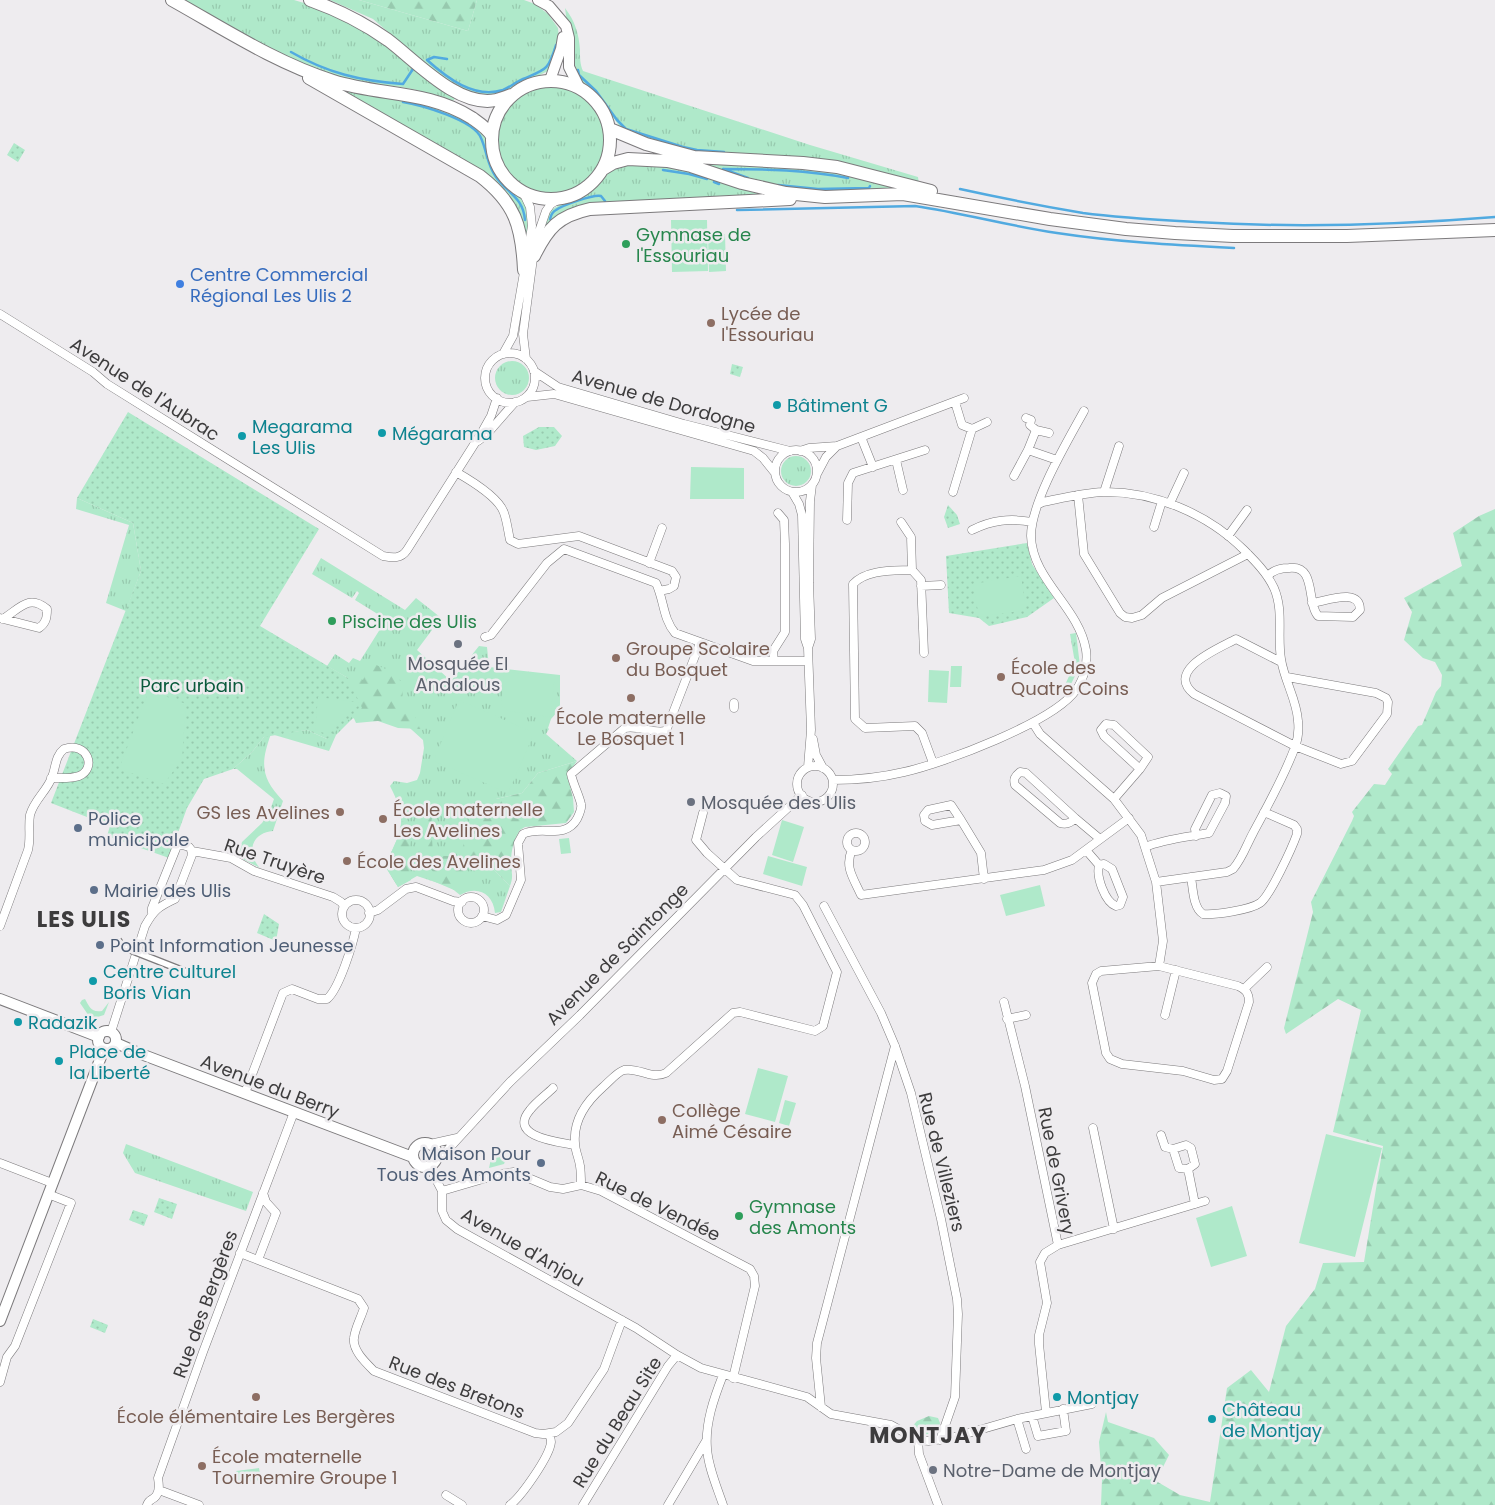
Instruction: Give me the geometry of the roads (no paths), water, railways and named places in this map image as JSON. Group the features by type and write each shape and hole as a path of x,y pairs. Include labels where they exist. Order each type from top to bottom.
{"main road":[{"path":"172,0 291,65 317,76 352,86 436,101 464,113 488,130 492,136"},
{"path":"310,0 336,9 389,40 427,72 466,96 481,100 496,100 513,94 530,84 550,80 565,82 579,88 594,98 604,113 610,130 608,157 603,169 591,184 576,194 558,199 546,199 523,192 509,182 499,169 493,153 492,136 495,120 502,106 513,94"},
{"path":"291,65 310,79 492,185 502,196 518,224 522,239 524,270"},
{"path":"610,130 646,144 694,157 803,163 837,167 999,209"},
{"path":"603,169 628,159 667,161 691,166 761,188 825,197"},
{"path":"534,256 553,225 574,212 590,209 904,194 1050,219 1126,229 1233,236 1347,236 1492,230"}],"street":[{"path":"538,0 549,6 566,26 569,38 569,67 579,88"},
{"path":"550,80 563,40 561,21"},
{"path":"503,354 514,336 532,226 530,207 523,192"},
{"path":"475,444 486,435 515,402 527,397 534,385 534,371 526,359 522,334 535,243 542,221 551,204 558,199"},
{"name":"Avenue de l'Aubrac","path":"0,314 93,372 114,389 382,556 393,558 404,555 475,444"},
{"path":"515,402 502,401 491,393 487,385 486,372 493,360 503,354 512,353 526,359"},
{"name":"Avenue de Dordogne","path":"534,371 558,387 684,424 790,451"},
{"name":"Avenue de Dordogne","path":"527,397 554,394 754,451 763,458 775,473"},
{"path":"475,444 491,416 497,398"},
{"path":"812,485 800,492 792,492 782,487 775,473 779,459 790,451 837,446 964,398"},
{"path":"955,402 962,425 972,429 988,422"},
{"path":"833,780 903,772 933,763 1033,723 1076,690 1084,672 1087,654 1083,635 1034,554 1032,522 1057,460 1084,411"},
{"path":"1026,418 1031,420 1030,425 1036,430 1049,433"},
{"path":"952,492 972,429"},
{"path":"1014,476 1036,430"},
{"path":"861,437 873,467"},
{"path":"808,648 811,639 809,583 810,501 812,485 826,457 837,446"},
{"path":"1104,492 1119,446"},
{"path":"847,520 848,482 853,473 925,450"},
{"path":"1028,450 1057,460"},
{"path":"800,451 806,453 815,462 817,474"},
{"path":"896,460 903,490"},
{"path":"456,472 470,480 498,502 504,511 510,540 518,544 578,536 672,571 676,577 674,586 659,591"},
{"path":"1154,527 1166,502 1184,473"},
{"path":"792,492 802,514 805,639 808,648 811,730 808,767"},
{"path":"1039,504 1078,495 1104,492 1145,497 1166,502 1201,518 1228,536 1268,576 1274,589 1279,607 1281,662 1298,719 1295,746 1264,812 1237,865 1233,869 1227,872 1156,882"},
{"path":"1078,495 1084,554 1120,613 1125,617 1132,618 1142,615 1162,598 1248,554"},
{"path":"1228,536 1247,510"},
{"path":"774,661 773,651 785,632 784,520 778,513"},
{"path":"972,530 988,522 1002,520 1032,522"},
{"path":"901,522 911,536 912,570 921,580 924,653"},
{"path":"649,563 662,528"},
{"path":"485,638 491,635 546,563 564,549 656,583 665,615 670,628 675,633 754,661 808,661"},
{"path":"1268,576 1272,572 1290,567 1301,570 1309,581 1313,611 1318,616 1353,617 1360,610 1357,600 1348,596 1312,603"},
{"path":"912,570 881,571 858,579 853,584 855,719 865,728 915,726 922,733 933,763"},
{"path":"921,586 940,585"},
{"path":"30,602 39,602 47,609 47,618 44,625 38,628 2,618 30,602"},
{"path":"1281,662 1236,639 1190,666 1185,678 1189,690 1194,694 1295,746 1335,762 1347,763 1352,761 1387,714 1388,702 1386,698 1376,693 1287,677"},
{"path":"482,916 497,920 506,915 521,880 518,843 523,834 534,830 564,830 574,824 581,805 571,774 625,728 632,726 658,733 666,731 700,643"},
{"path":"1033,723 1040,734 1114,799 1141,835 1156,882 1163,941 1159,966"},
{"path":"1114,799 1140,769 1147,760 1146,754 1114,725 1106,724 1101,730 1104,736 1140,769"},
{"path":"811,730 816,755 823,768 831,775 833,786 829,795 820,800 810,800 802,795 798,785 800,774 808,767 818,766 823,768"},
{"path":"0,926 28,850 30,841 29,824 35,801 52,778 56,759 64,749 74,747 79,748 85,753 88,762 83,774 78,777 52,778"},
{"path":"1075,818 1068,823 1060,823 1015,785 1015,776 1020,772 1026,774 1100,839"},
{"path":"1145,847 1156,842 1196,836 1209,833 1225,803 1226,796 1220,793 1212,795 1195,829 1196,836"},
{"name":"Avenue de Saintonge","path":"436,1157 443,1155 510,1082 580,1015 724,868 779,814 802,795"},
{"path":"1191,877 1197,906 1203,914 1252,907 1260,903 1268,893 1297,834 1297,829 1294,825 1264,812"},
{"path":"581,1185 581,1166 574,1145 575,1132 579,1120 590,1099 620,1072 631,1070 653,1076 666,1074 733,1013 740,1012 815,1031 820,1029 824,1021 838,972 803,905 795,895 737,880 701,848 696,840 703,813"},
{"path":"852,850 848,858 848,865 861,895 1044,870 1072,860 1129,818"},
{"path":"962,820 981,853 984,879"},
{"name":"Rue Truyère","path":"152,913 152,908 177,846 186,845 192,851 231,858 254,871 333,897 344,906"},
{"path":"1086,850 1100,865 1104,864 1112,869 1123,897 1120,905 1116,906 1108,901 1098,876 1100,865"},
{"path":"111,1032 145,926 152,913 159,906 175,899 192,851"},
{"path":"369,913 378,910 406,890 416,888 453,901 462,902 472,898 480,901 483,908 480,920 472,923 464,921 459,914 459,905 462,902"},
{"path":"358,901 366,905 369,913 369,918 364,925 356,928 348,925 342,915 344,906 350,902 358,901"},
{"name":"Rue de Villeziers","path":"824,906 881,1013 895,1046 911,1093 941,1219 957,1299 958,1356 955,1397 940,1440"},
{"path":"245,1093 283,994 292,990 318,999 328,1000 335,990 354,940 356,928"},
{"path":"118,940 122,947 194,976"},
{"path":"1159,966 1244,989 1249,994 1249,1002 1227,1072 1222,1079 1214,1080 1183,1071 1115,1062 1106,1053 1092,983 1093,978 1101,971 1159,966"},
{"path":"1244,989 1267,966"},
{"path":"1165,1015 1176,970"},
{"path":"0,999 99,1037"},
{"name":"Rue de Grivery","path":"1004,1002 1025,1086 1058,1245 1045,1253 1040,1262 1047,1303 1039,1335 1046,1412"},
{"path":"1007,1019 1026,1015"},
{"path":"103,1032 111,1032 116,1038 116,1043 110,1049 104,1049 99,1044 99,1037 103,1032"},
{"name":"Avenue du Berry","path":"116,1043 401,1153 413,1155"},
{"path":"821,1407 816,1358 817,1343 895,1046"},
{"path":"0,1321 104,1049"},
{"path":"553,1088 528,1111 525,1120 526,1128 531,1134 574,1145"},
{"name":"Rue des Bergères","path":"159,1490 158,1478 164,1461 262,1193 294,1112"},
{"path":"1093,1128 1114,1228"},
{"path":"1161,1135 1166,1147 1173,1149 1186,1145 1191,1148 1195,1164 1188,1169 1179,1168 1173,1149"},
{"path":"430,1144 435,1150 436,1157 434,1163 429,1166 418,1165 413,1155 418,1145 457,1138"},
{"path":"0,1163 52,1184"},
{"name":"Avenue d'Anjou","path":"429,1166 442,1191 442,1211 446,1220 457,1229 636,1328 677,1355 701,1368 807,1397 831,1414 891,1425 918,1440"},
{"path":"1188,1169 1195,1204"},
{"name":"Rue de Vendée","path":"442,1191 500,1174 514,1172 563,1189 581,1185 600,1191 750,1269 754,1276 755,1286 733,1378"},
{"path":"240,1253 258,1260 276,1213 266,1202 262,1193"},
{"path":"0,1382 7,1357 15,1346 70,1203 48,1194"},
{"path":"1058,1245 1206,1201"},
{"name":"Rue des Bretons","path":"258,1260 358,1299 364,1308 354,1338 354,1344 374,1371 535,1433 549,1434"},
{"path":"510,1505 524,1492 548,1450 551,1442 549,1434 563,1428 588,1395 604,1369 622,1320"},
{"name":"Rue du Beau Site","path":"583,1505 668,1366 677,1355"},
{"path":"723,1375 714,1397 708,1423 707,1439 709,1459 723,1505"},
{"path":"938,1505 919,1454 918,1440 940,1440 955,1437 1046,1412 1092,1404"},
{"path":"1032,1416 1038,1436 1066,1431 1063,1409"},
{"path":"1017,1419 1026,1449"},
{"path":"668,1505 707,1439"},
{"path":"147,1505 148,1501 156,1496 159,1490 199,1505"},
{"path":"446,1494 462,1505"}],"waterway":[{"path":"447,59 434,57 427,60 443,74 462,85 482,92 492,92 503,90 541,71 551,60 556,45"},
{"path":"291,52 331,71 373,81 403,84 413,69"},
{"path":"578,70 579,75 596,91 626,129 683,147 724,152"},
{"path":"403,102 446,114 458,119 476,131 481,138 493,172 518,201 524,212 525,220"},
{"path":"723,169 748,178"},
{"path":"724,169 786,170 848,178"},
{"path":"663,170 707,179"},
{"path":"714,182 719,184"},
{"path":"778,185 818,189 869,188 870,186"},
{"path":"960,189 1083,213 1125,218 1233,224 1346,225 1495,217"},
{"path":"550,219 555,211 578,200 601,196 605,201"},
{"path":"737,210 915,206 1039,230 1101,239 1234,248"}],"place":[{"name":"Gymnase de l'Essouriau","path":"626,244"},
{"name":"Centre Commercial Régional Les Ulis 2","path":"180,284"},
{"name":"Lycée de l'Essouriau","path":"711,323"},
{"name":"Bâtiment G","path":"777,405"},
{"name":"Mégarama","path":"382,433"},
{"name":"Megarama Les Ulis","path":"242,436"},
{"name":"Piscine des Ulis","path":"332,621"},
{"name":"Mosquée El Andalous","path":"458,644"},
{"name":"Groupe Scolaire du Bosquet","path":"616,658"},
{"name":"École des Quatre Coins","path":"1001,677"},
{"name":"École maternelle Le Bosquet 1","path":"631,698"},
{"name":"Mosquée des Ulis","path":"691,802"},
{"name":"GS les Avelines","path":"340,812"},
{"name":"École maternelle Les Avelines","path":"383,819"},
{"name":"Police municipale","path":"78,828"},
{"name":"École des Avelines","path":"347,861"},
{"name":"Mairie des Ulis","path":"94,890"},
{"name":"Point Information Jeunesse","path":"100,945"},
{"name":"Centre culturel Boris Vian","path":"93,981"},
{"name":"Radazik","path":"18,1022"},
{"name":"Place de la Liberté","path":"59,1061"},
{"name":"Collège Aimé Césaire","path":"662,1120"},
{"name":"Maison Pour Tous des Amonts","path":"541,1163"},
{"name":"Gymnase des Amonts","path":"739,1216"},
{"name":"École élémentaire Les Bergères","path":"256,1397"},
{"name":"Montjay","path":"1057,1397"},
{"name":"Château de Montjay","path":"1212,1419"},
{"name":"École maternelle Tournemire Groupe 1","path":"202,1466"},
{"name":"Notre-Dame de Montjay","path":"933,1470"}],"district":[{"name":"LES ULIS","path":"84,919"},
{"name":"MONTJAY","path":"928,1435"}],"park label":[{"name":"Parc urbain","path":"192,685"}]}
